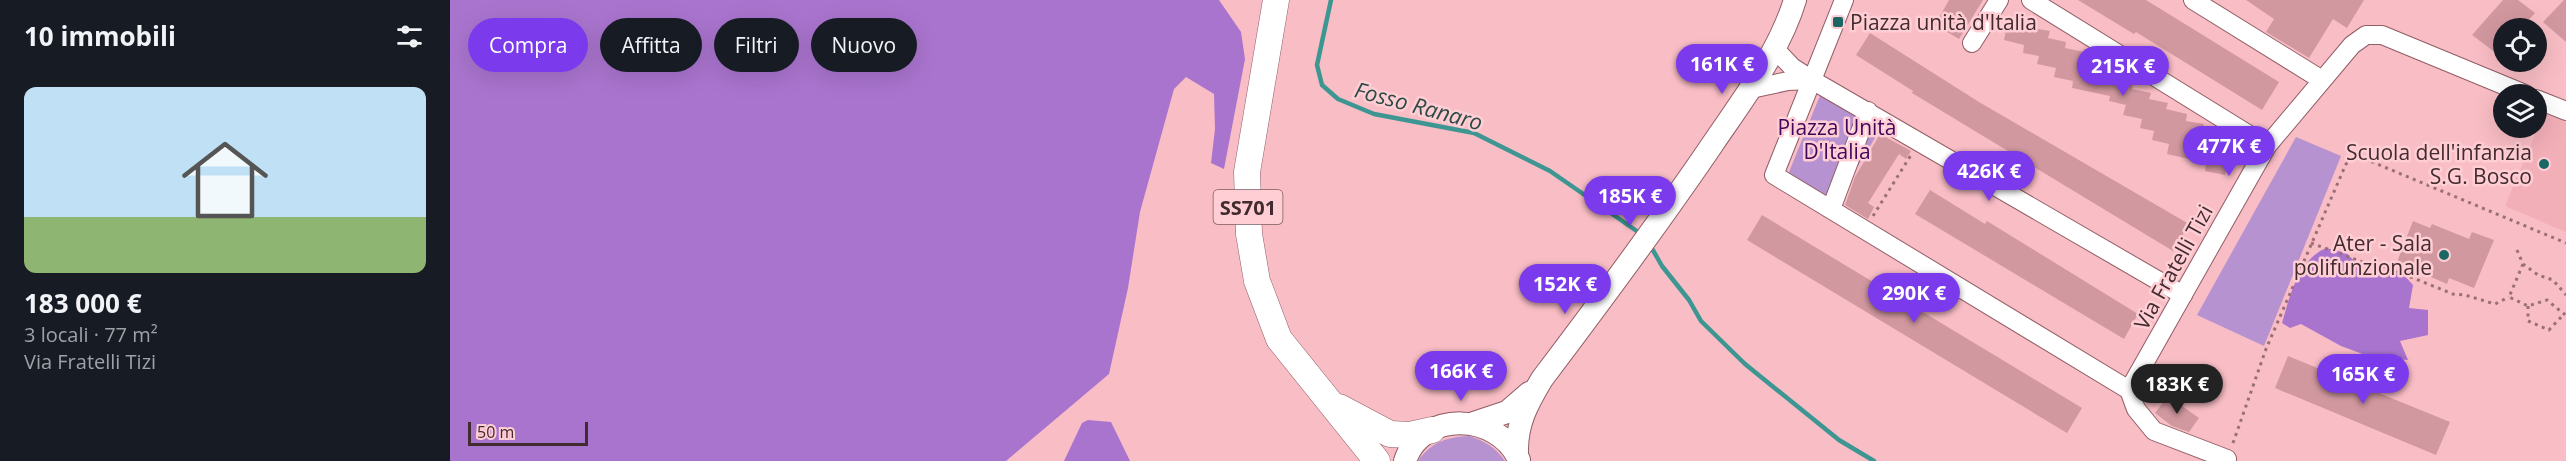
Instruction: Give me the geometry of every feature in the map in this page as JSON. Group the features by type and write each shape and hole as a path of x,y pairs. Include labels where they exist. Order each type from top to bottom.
{"highway":[{"name":"SS701","path":"1276,0 1247,172 1249,234 1257,281 1279,339 1377,461"},
{"name":"SS701","path":"1325,395 1345,411 1390,434 1410,435 1432,430"}],"main road":[{"path":"1518,458 1516,438 1519,421 1528,402 1542,379 1674,202 1751,89 1774,48 1795,0"},
{"path":"1405,461 1417,441 1432,430 1452,423 1474,423 1507,412 1542,379"},
{"path":"1474,423 1499,434 1518,458"}],"street":[{"path":"1844,0 1818,60 1774,175 2129,390 2136,409 2154,430 2227,459"},
{"path":"1972,43 1999,0"},
{"path":"2031,0 2267,146"},
{"path":"2193,0 2322,80"},
{"name":"Via Fratelli Tizi","path":"2129,390 2267,146 2352,45 2366,35 2382,35 2501,84"},
{"path":"1774,48 1792,67 1812,80 2183,296"},
{"path":"1751,89 1788,81 1812,80"},
{"path":"2547,103 2566,111"},
{"path":"1829,208 1834,201 1868,111"}],"path":[{"path":"1864,230 1919,141"},
{"path":"2227,459 2266,349 2346,164 2358,156 2566,243"},
{"path":"2312,243 2368,264 2383,266 2453,294 2465,295 2495,304 2509,297 2523,264"},
{"path":"2517,250 2523,264 2538,275 2553,280 2566,295"},
{"path":"2509,297 2528,306 2547,300 2565,313 2549,330 2528,321 2528,306"}],"shaded area":[{"path":"450,0 1219,0 1241,32 1245,59 1224,169 1211,163 1215,129 1214,94 1186,77 1174,89 1140,212 1128,288 1109,374 1006,461 450,461"},
{"name":"Scuola dell'infanzia S.G. Bosco","path":"2547,114 2566,122 2566,232 2505,206 2534,138 2547,138"},
{"path":"2326,248 2346,253 2369,275 2402,273 2413,285 2409,308 2428,310 2428,335 2400,341 2408,360 2368,356 2341,346 2301,324 2290,328 2282,323 2296,280 2308,261"},
{"path":"1088,420 1111,422 1130,461 1064,461 1082,423"}],"green space":[{"name":"Piazza Unità D'Italia","path":"1821,93 1881,128 1835,204 1787,177"},
{"path":"2296,137 2341,156 2264,346 2197,315"},
{"path":"1469,436 1489,445 1505,461 1418,461 1428,449 1440,442"}],"building":[{"path":"1949,0 1983,0 1959,39 1935,25"},
{"path":"2078,0 2146,0 2279,82 2262,110 2136,32 2134,34"},
{"path":"2246,0 2364,0 2347,28 2333,19 2309,58 2266,32 2274,19"},
{"path":"2503,0 2518,0 2535,13 2530,18 2493,18 2493,51 2472,35"},
{"path":"2566,0 2566,42 2547,25 2547,18"},
{"path":"2009,17 2033,22 2032,28 2050,31 2048,38 2066,42 2065,48 2084,52 2082,57 2100,61 2098,67 2116,72 2115,78 2133,82 2132,89 2151,93 2149,99 2168,103 2166,109 2187,114 2186,121 2204,124 2202,130 2219,134 2217,143 2232,146 2225,175 2205,171 2206,163 2167,154 2169,144 2152,140 2154,131 2140,128 2142,119 2123,115 2126,105 2109,101 2110,96 2072,88 2073,81 2054,77 2056,68 2037,64 2039,56 2023,53 2024,45 2004,40"},
{"path":"1870,33 1979,102 2189,224 2173,251 1912,93 1913,91 1856,55"},
{"path":"1880,134 1911,151 1906,159 1899,154 1868,203 1874,207 1868,219 1845,205 1855,177"},
{"path":"1930,190 1985,224 1987,221 2138,314 2124,339 1915,214"},
{"path":"1762,215 2082,408 2067,433 1747,240"},
{"name":"Ater - Sala polifunzionale","path":"2413,221 2430,228 2432,224 2469,239 2472,232 2494,240 2474,288 2449,278 2447,284 2397,262"},
{"path":"2288,356 2450,422 2436,455 2275,388"},
{"path":"2168,396 2199,418 2189,432 2172,426 2155,413"}],"waterway":[{"name":"Fosso Ranaro","path":"1331,0 1317,65 1322,85 1338,99 1374,114 1474,133 1550,171 1641,234"},
{"name":"Fosso Ranaro","path":"1650,245 1701,321 1745,364 1839,440 1874,461"}],"place":[{"name":"Piazza unità d'Italia","path":"1838,22"},
{"name":"Scuola dell'infanzia S.G. Bosco","path":"2544,164"},
{"name":"Ater - Sala polifunzionale","path":"2444,255"}]}
